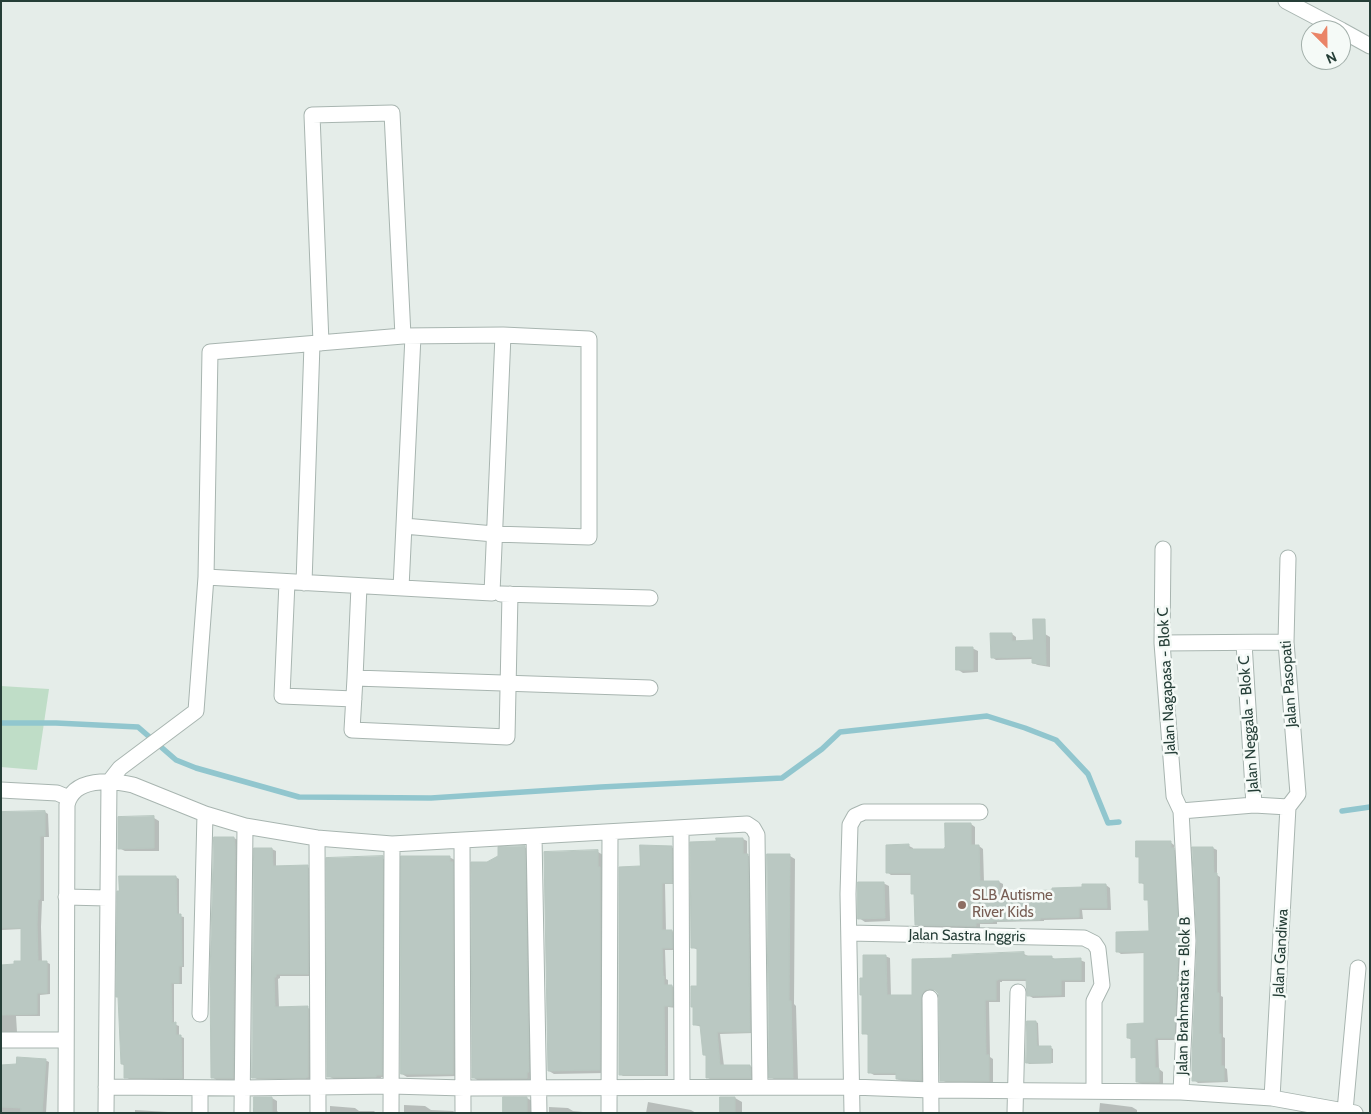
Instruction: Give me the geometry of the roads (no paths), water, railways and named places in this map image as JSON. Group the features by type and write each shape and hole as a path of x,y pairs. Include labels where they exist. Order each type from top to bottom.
{"street":[{"path":"1286,1 1322,20"},
{"path":"1351,36 1370,46"},
{"path":"304,583 316,343 312,116 392,112 408,336 401,588"},
{"path":"492,594 503,335"},
{"path":"106,1113 109,782 120,768 196,711 206,577 210,352 408,336 503,335 589,339 589,537 494,534 404,526"},
{"name":"Jalan Nagapasa - Blok C","path":"1163,549 1162,643 1174,796 1180,811"},
{"name":"Jalan Pasopati","path":"1288,558 1286,642 1298,794 1288,807"},
{"path":"206,577 492,594 650,598"},
{"path":"287,582 282,696 354,699"},
{"path":"360,586 352,730 507,738 510,594"},
{"path":"1162,643 1286,642"},
{"name":"Jalan Neggala - Blok C","path":"1244,643 1254,805"},
{"path":"355,678 650,688"},
{"path":"66,1113 67,805 69,798 80,787 91,783 109,782 133,785 205,814 245,826 317,838 392,844 747,824 753,828 756,835 760,1087"},
{"path":"1,790 57,793 69,798"},
{"path":"1180,811 1254,805 1288,807"},
{"name":"Jalan Gandiwa","path":"1272,1098 1288,807"},
{"name":"Jalan Brahmastra - Blok B","path":"1180,811 1188,941 1182,1092"},
{"path":"852,1113 849,933 850,825 854,816 864,812 980,812"},
{"path":"200,1014 205,814"},
{"path":"242,1113 245,826"},
{"path":"681,828 682,1087"},
{"path":"609,1113 610,832"},
{"path":"534,836 538,1113"},
{"path":"317,838 318,1113"},
{"path":"462,841 464,1113"},
{"path":"391,1113 392,844"},
{"path":"66,897 107,898"},
{"name":"Jalan Sastra Inggris","path":"849,933 1084,938 1094,943 1098,949 1102,985 1094,1001 1094,1091"},
{"path":"106,1087 852,1087 931,1090 1182,1092 1272,1098 1350,1112 1358,968"},
{"path":"1015,1113 1018,992"},
{"path":"930,998 931,1113"},
{"path":"1,1040 66,1040"},
{"path":"200,1088 200,1113"}],"waterway":[{"path":"1,723 56,723 138,727 176,760 196,768 299,797 431,798 782,778 822,749 840,732 987,716 1056,740 1088,774 1108,823 1119,822"},
{"path":"1342,811 1370,807"}],"place":[{"name":"SLB Autisme River Kids","path":"962,905"}]}
